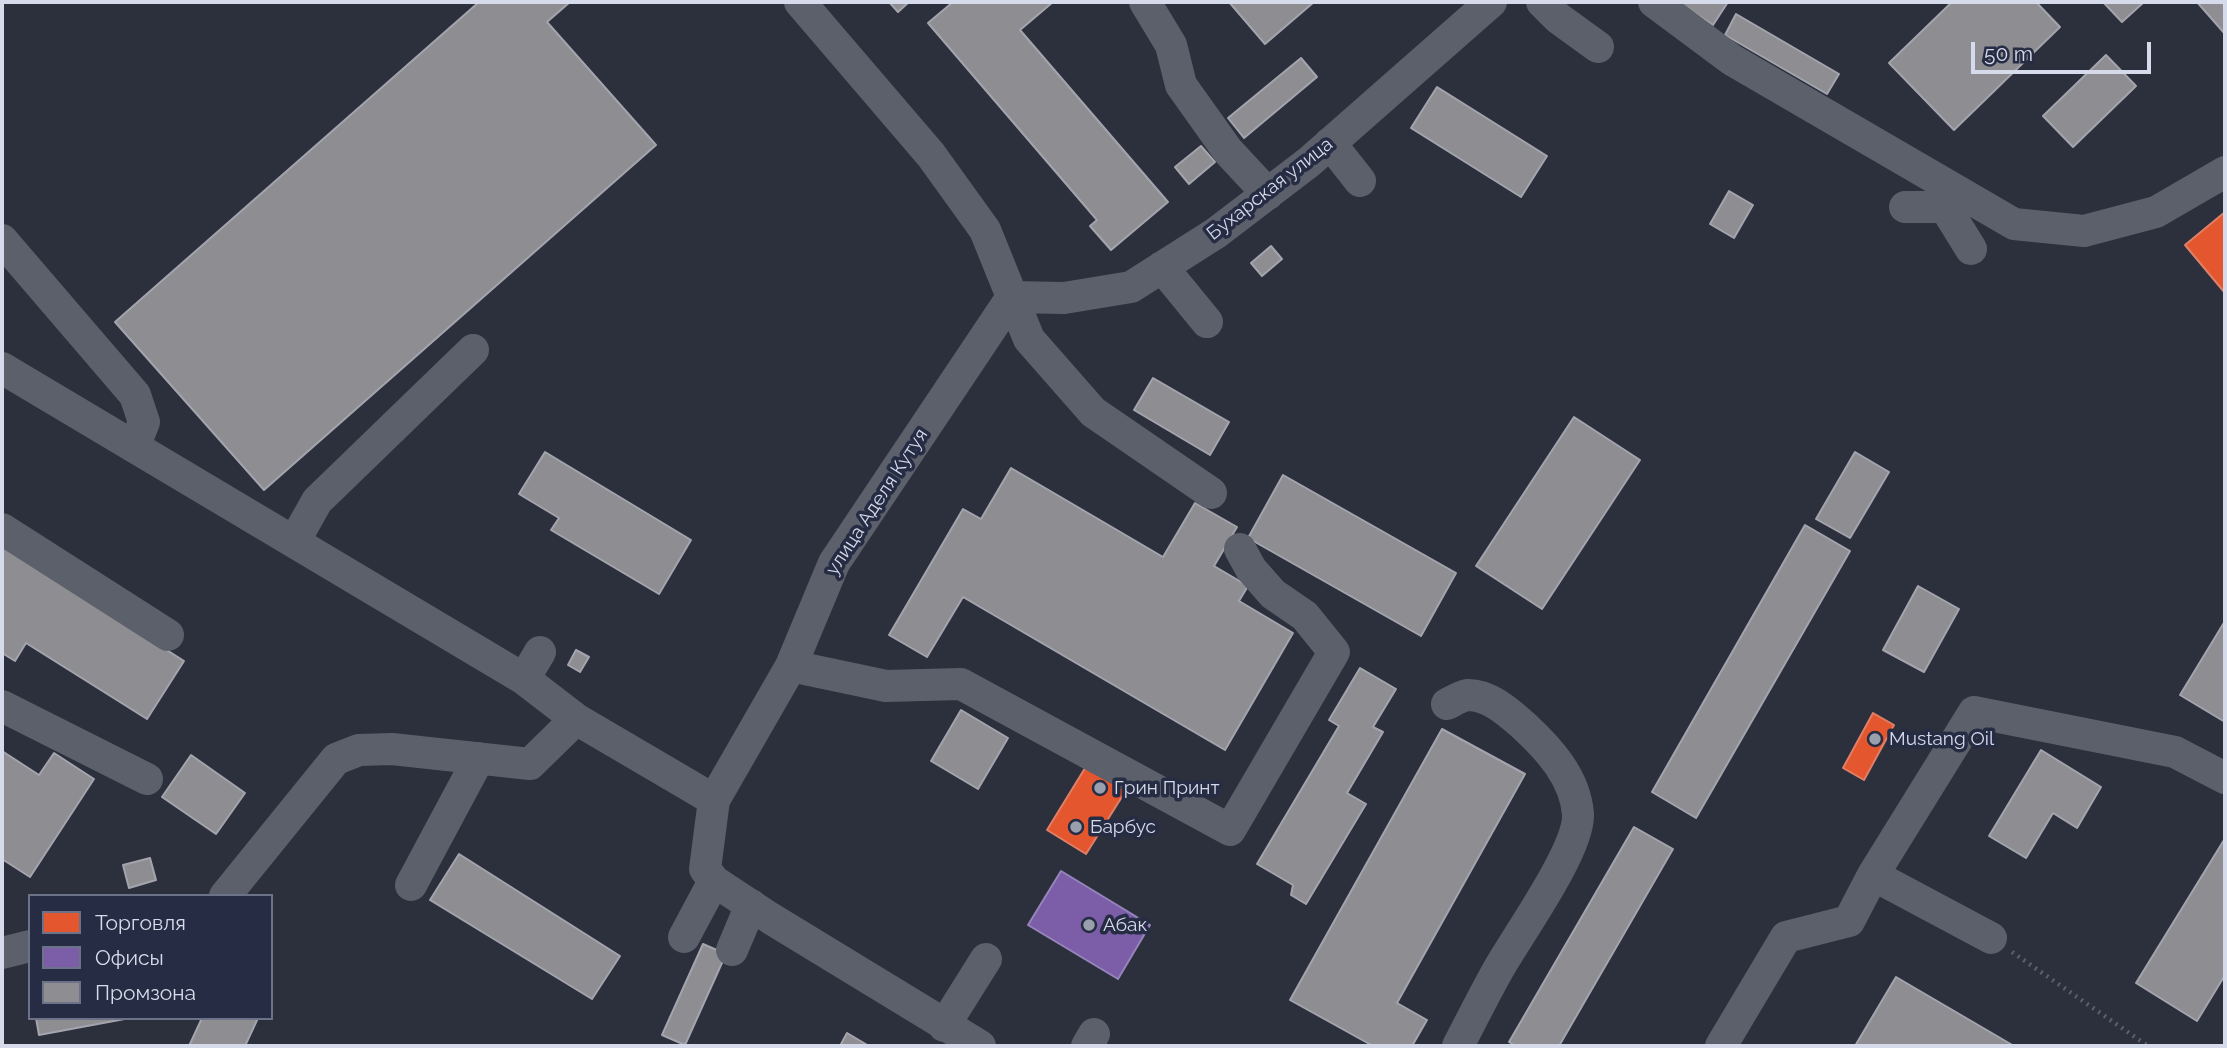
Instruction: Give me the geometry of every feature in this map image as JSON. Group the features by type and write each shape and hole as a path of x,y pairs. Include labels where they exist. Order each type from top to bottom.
{"street":[{"path":"800,2 931,155 985,230 1029,339 1093,412 1210,493"},
{"path":"1145,2 1171,45 1181,85 1228,151 1268,194"},
{"path":"1542,2 1558,18 1598,47"},
{"path":"1654,2 1732,60 1952,200 2014,224 2084,231 2156,212 2225,172"},
{"name":"Бухарская улица","path":"1012,297 1064,298 1131,287 1216,233 1268,194 1331,143 1483,4"},
{"path":"1331,143 1360,181"},
{"path":"1905,207 1952,200"},
{"path":"1952,200 1971,249"},
{"path":"2,240 135,395 144,422 134,447"},
{"path":"1162,267 1208,321"},
{"name":"улица Аделя Кутуя","path":"714,881 705,869 713,800 791,666 834,563 1012,297"},
{"path":"295,542 317,501 473,350"},
{"path":"2,368 524,679 576,719 713,800"},
{"path":"2,529 168,635"},
{"path":"791,666 886,686 961,684 1230,830 1334,652 1305,616 1273,594 1251,569 1240,548"},
{"path":"524,679 540,652"},
{"path":"1447,704 1466,695 1489,700 1510,714 1537,738 1563,768 1573,789 1578,817 1568,853 1498,970 1458,1046"},
{"path":"2,706 148,779"},
{"path":"1721,1046 1786,937 1849,921 1874,875 1974,712 2175,752 2225,778"},
{"path":"227,894 336,760 359,750 392,750 530,764 576,719"},
{"path":"411,885 479,758"},
{"path":"1874,875 1992,938"},
{"path":"684,937 714,881 958,1038 986,960"},
{"path":"732,950 751,905"},
{"path":"2,953 28,946"}],"path":[{"path":"1992,938 2148,1046"}],"building: Торговля":[{"path":"2225,212 2225,293 2185,245"},
{"path":"1873,713 1894,725 1864,780 1843,768"},
{"path":"1090,760 1130,784 1086,854 1047,830"}],"building: Офисы":[{"name":"Абак","path":"1061,871 1150,925 1118,979 1028,925"}],"building: Промзона":[{"path":"479,2 570,2 547,22 656,145 264,490 115,322"},
{"path":"889,2 909,2 898,12"},
{"path":"953,2 1053,2 1020,30 1168,202 1111,250 1090,226 1097,220 928,23"},
{"path":"1229,2 1314,2 1265,44"},
{"path":"1678,2 1728,2 1713,25"},
{"path":"1952,2 2036,2 2060,27 1954,130 1889,63"},
{"path":"2103,2 2144,2 2122,22"},
{"path":"2197,2 2225,2 2225,34"},
{"path":"1736,14 1839,74 1827,94 1725,35"},
{"path":"2106,55 2136,86 2073,147 2043,116"},
{"path":"1301,58 1317,77 1244,138 1228,118"},
{"path":"1437,87 1547,156 1521,197 1411,128"},
{"path":"1201,146 1215,162 1189,184 1175,167"},
{"path":"1729,191 1753,205 1734,238 1710,224"},
{"path":"1271,246 1282,259 1262,276 1251,263"},
{"path":"1153,378 1229,422 1210,455 1134,410"},
{"path":"1574,417 1640,460 1542,609 1476,566"},
{"path":"545,452 691,540 659,594 551,530 559,518 519,494"},
{"path":"1855,452 1889,472 1850,538 1816,519"},
{"path":"1011,468 1163,557 1195,503 1237,527 1214,566 1248,586 1239,601 1293,633 1225,750 963,597 927,657 889,635 963,509 981,519"},
{"path":"1283,475 1456,573 1421,636 1248,538"},
{"path":"1805,525 1850,551 1696,818 1652,792"},
{"path":"2,545 184,661 147,719 26,643 15,661 2,653"},
{"path":"1918,586 1959,609 1924,672 1883,650"},
{"path":"2225,621 2225,722 2180,695"},
{"path":"576,650 589,657 580,672 568,665"},
{"path":"1360,668 1396,689 1373,727 1383,732 1347,793 1366,804 1306,904 1291,895 1293,885 1257,864 1339,726 1329,720"},
{"path":"961,710 1008,738 978,789 931,761"},
{"path":"1442,729 1525,774 1397,1003 1427,1020 1412,1046 1373,1046 1290,1000"},
{"path":"2041,750 2101,787 2077,828 2053,813 2026,858 1989,836"},
{"path":"2,751 39,775 54,753 94,779 30,877 2,859"},
{"path":"191,755 245,793 216,834 162,797"},
{"path":"1634,827 1673,849 1559,1046 1516,1046 1509,1042"},
{"path":"2224,840 2225,975 2197,1021 2136,983"},
{"path":"459,854 620,956 592,999 430,900"},
{"path":"150,858 156,880 129,888 123,865"},
{"path":"703,944 726,954 685,1045 662,1035"},
{"path":"1896,977 2014,1046 1855,1046"},
{"path":"36,1020 119,1020 39,1035"},
{"path":"201,1020 257,1020 245,1046 189,1046"},
{"path":"847,1033 869,1046 840,1046"}],"place":[{"name":"Mustang Oil","path":"1875,739"},
{"name":"Грин Принт","path":"1100,788"},
{"name":"Барбус","path":"1076,827"},
{"name":"Абак","path":"1089,925"}]}
